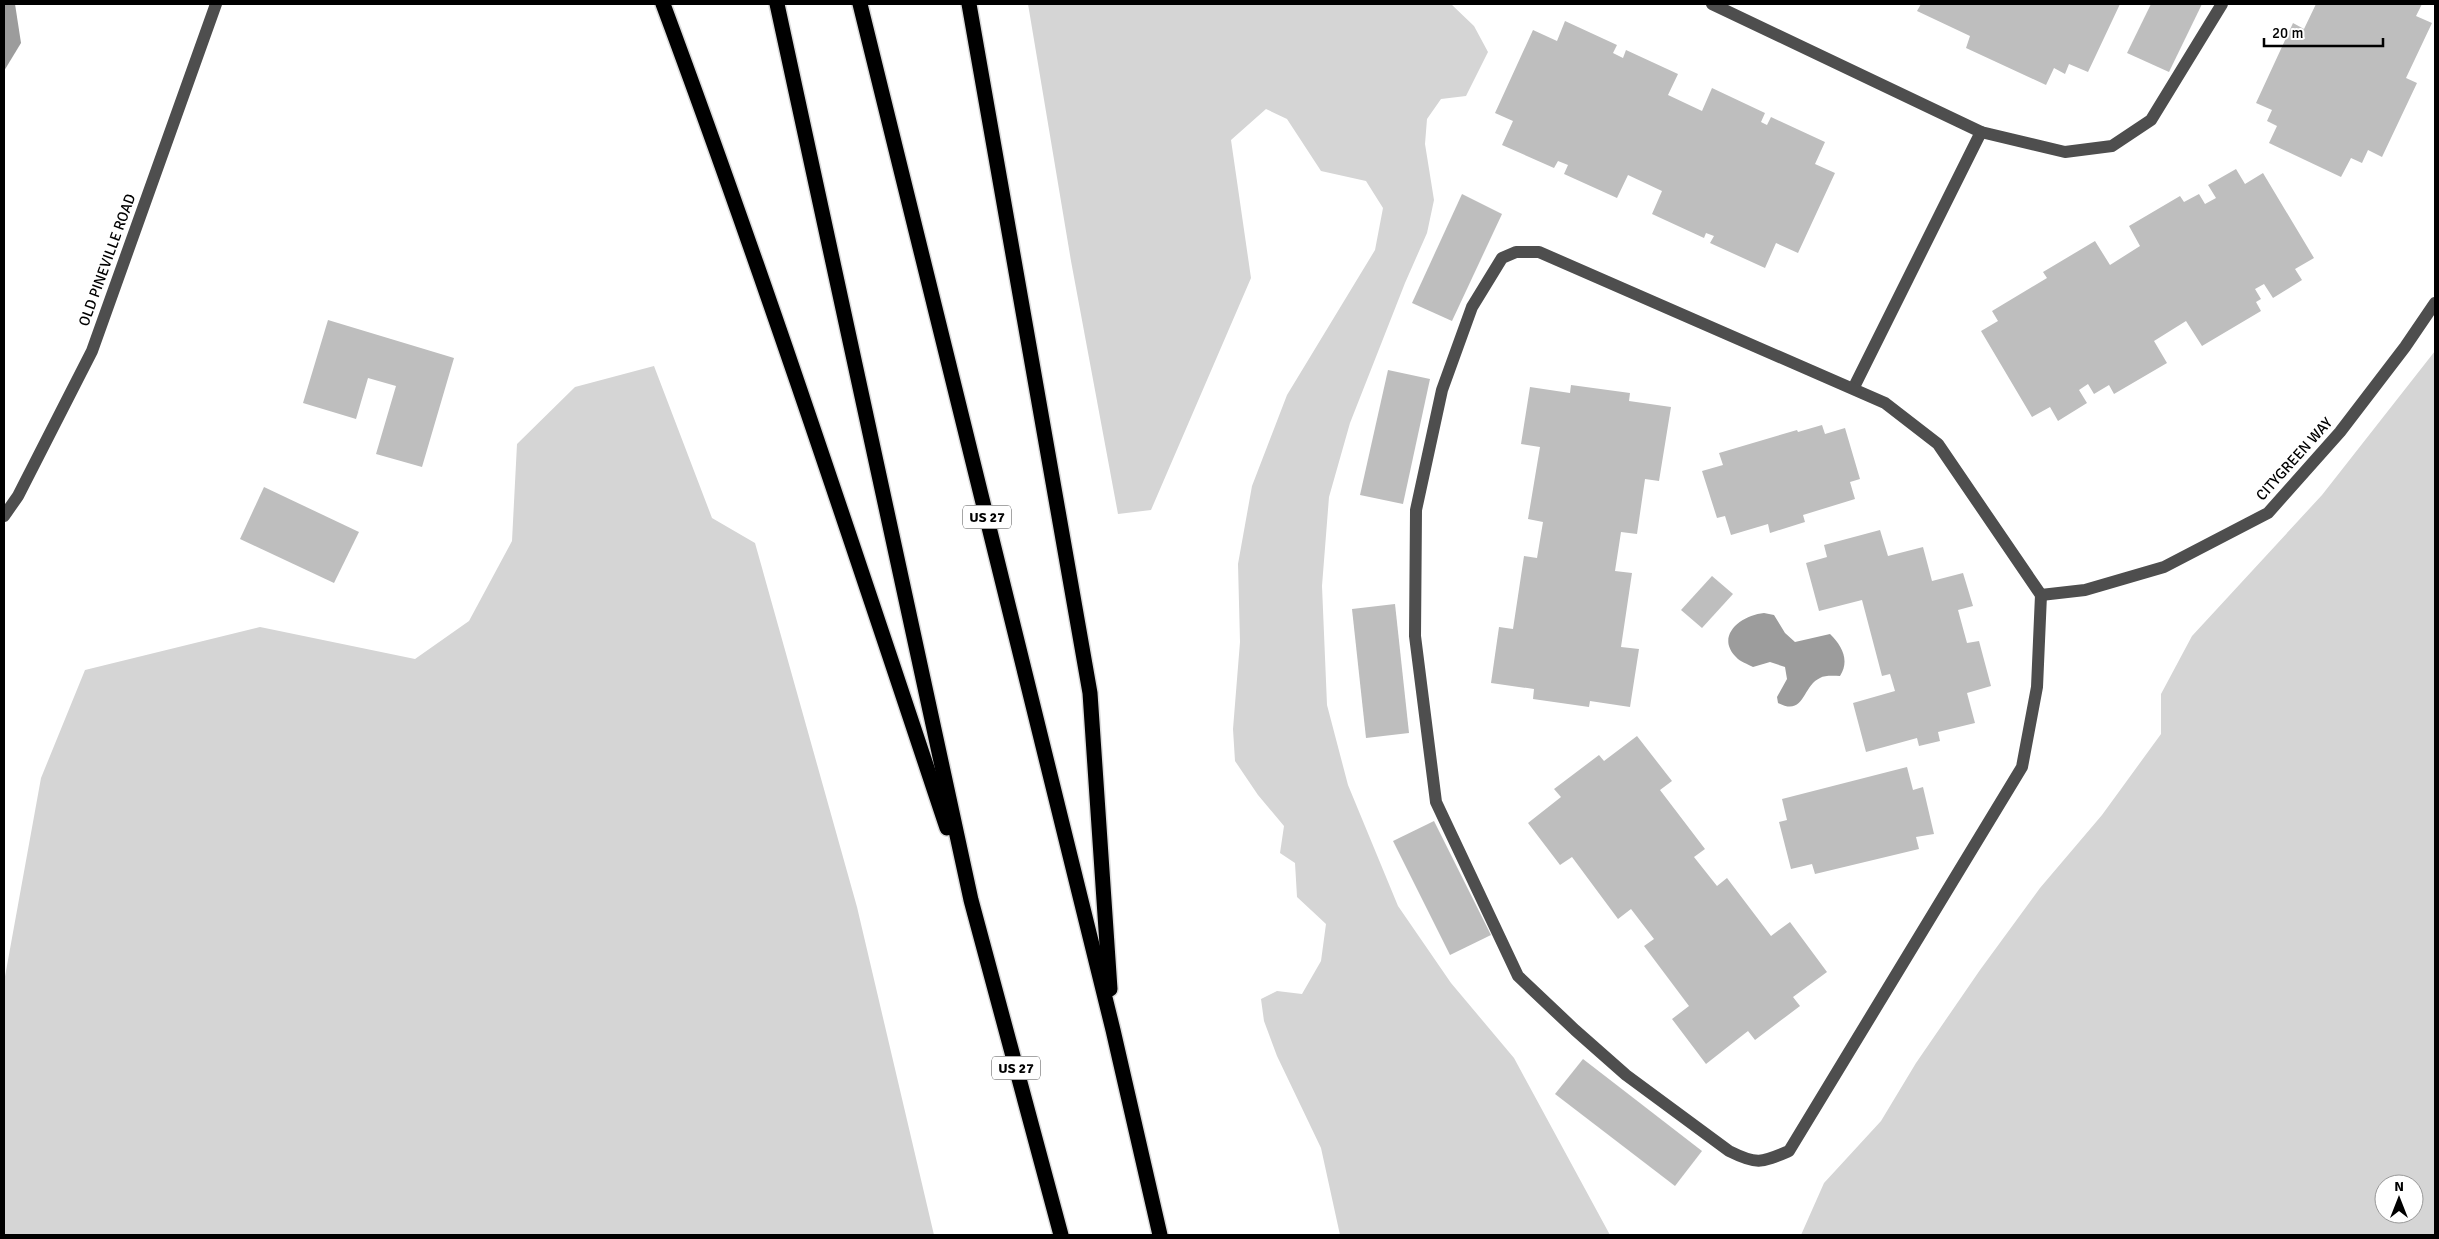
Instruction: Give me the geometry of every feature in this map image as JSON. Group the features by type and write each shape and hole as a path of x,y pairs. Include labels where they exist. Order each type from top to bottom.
{"highway":[{"path":"663,4 716,148 807,408 972,900"},
{"name":"US 27","path":"777,4 972,900 1061,1235"},
{"name":"US 27","path":"860,4 1113,1030 1160,1235"},
{"path":"968,4 1090,693 1113,1030"}],"street":[{"name":"OLD PINEVILLE ROAD","path":"4,516 18,496 92,351 216,4"},
{"path":"1712,4 1981,132 2065,152 2112,146 2151,120 2222,4"},
{"path":"1854,388 1981,132"},
{"path":"1516,252 1539,252 1854,388 1885,403 1938,444 2041,595 2037,687 2022,768 1789,1151 1765,1162 1746,1159 1729,1151 1626,1075 1518,976 1436,802 1415,636 1416,510 1442,390 1472,308 1502,258 1516,252"},
{"name":"CITYGREEN WAY","path":"2041,595 2084,590 2164,566 2268,513 2340,432 2405,347 2435,303"}],"shaded area":[{"path":"4,4 15,4 21,43 4,71"},
{"path":"1028,4 1451,4 1474,26 1488,52 1466,96 1441,99 1427,119 1425,144 1434,200 1427,233 1405,283 1350,423 1329,497 1322,586 1327,705 1348,785 1398,906 1451,983 1514,1058 1610,1235 1340,1235 1321,1148 1277,1056 1264,1021 1261,999 1277,991 1302,994 1321,961 1326,924 1297,897 1295,863 1280,853 1284,826 1258,795 1235,761 1233,729 1240,642 1238,564 1252,486 1287,395 1375,250 1383,208 1366,181 1321,171 1287,119 1266,109 1231,140 1251,278 1151,510 1118,514 1071,261"},
{"path":"2435,351 2435,1235 1801,1235 1824,1183 1881,1121 1916,1063 1980,970 2040,888 2102,815 2161,734 2161,694 2192,636 2322,495"},
{"path":"654,366 712,518 755,543 857,907 934,1235 4,1235 4,982 41,778 85,670 260,627 415,659 469,621 512,541 517,444 575,387"},
{"path":"1764,613 1774,615 1785,633 1795,642 1830,634 1838,643 1843,654 1844,664 1840,676 1820,678 1814,682 1802,699 1793,706 1778,703 1777,697 1787,679 1785,667 1770,662 1753,667 1738,659 1730,649 1728,642 1730,634 1739,622"}],"building":[{"path":"1921,4 2120,4 2088,72 2069,64 2065,74 2054,68 2046,85 1966,48 1970,36 1917,11"},
{"path":"2151,4 2202,4 2169,72 2127,53"},
{"path":"2316,4 2422,4 2416,16 2432,23 2406,78 2417,83 2382,157 2368,150 2362,163 2351,158 2341,177 2269,143 2277,126 2267,121 2272,110 2256,103 2293,23 2304,29"},
{"path":"1565,21 1617,45 1613,53 1623,58 1626,50 1678,74 1668,95 1702,111 1712,88 1765,113 1761,122 1767,125 1771,117 1825,142 1815,164 1835,173 1798,253 1776,243 1765,268 1710,243 1714,236 1706,233 1704,238 1652,214 1662,191 1628,175 1617,198 1564,174 1568,165 1558,161 1554,168 1502,145 1513,121 1495,113 1533,30 1557,41"},
{"path":"2236,169 2245,184 2263,173 2314,258 2295,269 2302,280 2273,298 2264,284 2255,289 2261,299 2256,302 2261,311 2202,346 2186,321 2154,341 2167,363 2114,394 2109,385 2094,394 2088,384 2079,390 2087,403 2058,421 2050,407 2032,417 1981,331 1998,321 1992,311 2047,278 2043,272 2095,241 2110,265 2140,246 2129,226 2180,196 2184,202 2199,194 2205,204 2216,198 2208,185"},
{"path":"1462,194 1502,214 1452,321 1412,303"},
{"path":"328,320 454,358 422,467 376,454 396,386 368,378 356,419 303,403"},
{"path":"1388,370 1430,379 1403,504 1360,495"},
{"path":"1571,385 1630,393 1629,401 1671,407 1659,481 1645,479 1637,534 1621,532 1615,571 1632,573 1621,647 1639,649 1630,707 1590,701 1589,707 1533,699 1534,689 1491,683 1499,627 1513,629 1524,556 1537,558 1543,522 1528,519 1540,447 1521,444 1530,387 1570,393"},
{"path":"1822,425 1825,434 1845,428 1860,479 1850,482 1855,499 1803,515 1805,522 1770,533 1768,524 1731,535 1725,516 1717,518 1702,471 1723,465 1719,453 1797,430 1798,432"},
{"path":"264,487 359,532 334,583 240,539"},
{"path":"1880,530 1888,556 1923,547 1932,581 1963,573 1973,606 1958,610 1967,643 1979,641 1991,686 1967,693 1975,723 1938,732 1940,741 1919,746 1917,738 1866,752 1853,703 1895,691 1890,674 1882,676 1862,600 1819,611 1806,563 1827,557 1824,545"},
{"path":"1712,576 1733,594 1702,628 1681,610"},
{"path":"1395,604 1409,733 1366,738 1352,609"},
{"path":"1637,736 1672,781 1660,790 1705,849 1694,857 1717,886 1727,878 1771,936 1790,922 1827,972 1793,997 1800,1006 1755,1040 1748,1031 1706,1064 1672,1019 1689,1006 1644,946 1654,939 1631,909 1618,919 1572,857 1560,865 1528,823 1561,797 1554,789 1599,755 1604,761"},
{"path":"1907,767 1913,790 1923,787 1934,834 1916,837 1919,849 1815,874 1812,864 1791,869 1779,822 1787,820 1782,799"},
{"path":"1434,821 1491,935 1450,955 1393,841"},
{"path":"1583,1059 1702,1151 1675,1186 1555,1094"}]}
